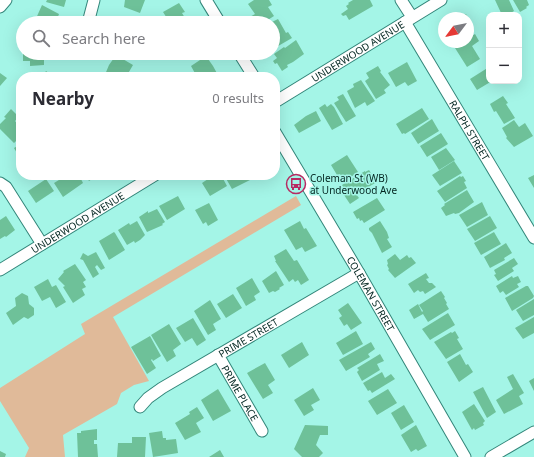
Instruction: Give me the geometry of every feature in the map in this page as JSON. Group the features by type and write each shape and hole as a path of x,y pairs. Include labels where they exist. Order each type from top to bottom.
{"street":[{"path":"0,7 6,0"},
{"path":"90,16 94,0"},
{"path":"206,0 216,16"},
{"name":"RALPH STREET","path":"401,0 409,20 534,238"},
{"name":"UNDERWOOD AVENUE","path":"280,99 441,0"},
{"path":"243,60 251,72"},
{"name":"COLEMAN STREET","path":"280,140 359,273 465,457"},
{"name":"UNDERWOOD AVENUE","path":"0,270 148,180"},
{"path":"0,183 6,187 42,244"},
{"name":"PRIME STREET","path":"140,407 154,393 359,273"},
{"name":"PRIME PLACE","path":"218,355 262,431"},
{"path":"491,457 534,432"}],"shaded area":[{"path":"296,196 301,205 113,317 149,381 134,385 121,393 117,404 63,435 65,457 25,457 29,448 0,401 0,388 85,334 81,324"}],"building":[{"path":"47,0 66,0 64,7 46,2"},
{"path":"125,0 145,0 140,13 124,7"},
{"path":"254,0 269,0 272,5 268,7 274,16 252,16 255,14 248,4"},
{"path":"353,0 370,0 373,6 349,20 346,15 343,16 341,14 348,9 346,6"},
{"path":"495,0 509,0 514,11 501,12"},
{"path":"513,0 527,0 529,5 520,12"},
{"path":"179,3 185,12 182,13 184,16 166,16 163,12"},
{"path":"42,5 59,14 58,16 37,16"},
{"path":"280,22 286,33 288,32 292,38 280,45"},
{"path":"474,35 479,41 474,45"},
{"path":"296,40 304,54 287,65 288,67 282,71 277,63 275,64 273,61 280,60 280,50 284,47 285,48"},
{"path":"455,48 473,48 480,59 467,67"},
{"path":"44,60 44,65 30,66 30,61 23,61"},
{"path":"112,60 124,60 133,65 129,72 106,72"},
{"path":"200,60 209,60 216,72 194,72 191,66"},
{"path":"407,62 417,81 408,86 405,82 396,87 388,73"},
{"path":"378,66 381,71 380,72 390,85 384,90 386,93 376,99 365,81 369,78 366,73"},
{"path":"486,69 487,84 477,90 470,79"},
{"path":"0,73 7,78 0,86"},
{"path":"361,80 375,101 367,106 365,102 355,108 347,91 354,87 353,84"},
{"path":"343,94 356,116 346,122 334,103 339,100 337,97"},
{"path":"503,96 515,118 504,124 496,111 494,112 490,104"},
{"path":"325,104 327,107 331,104 334,107 343,124 332,130 319,108"},
{"path":"422,108 429,119 405,134 402,134 396,124"},
{"path":"11,109 16,114 16,141 14,143 0,129 0,124 6,118 4,117"},
{"path":"316,111 321,121 299,133 294,125"},
{"path":"432,119 439,131 418,144 411,133"},
{"path":"514,120 519,127 525,123 533,136 514,147 506,138 507,137 502,128"},
{"path":"441,133 448,144 427,157 420,146"},
{"path":"446,148 455,160 439,170 431,157"},
{"path":"347,155 358,172 345,181 340,174 337,175 331,165"},
{"path":"454,161 462,173 440,186 432,175"},
{"path":"369,170 377,182 356,194 359,198 350,204 344,195 349,192 347,192 342,185"},
{"path":"534,175 534,188 528,178"},
{"path":"460,176 463,176 466,181 464,182 467,188 445,202 437,191"},
{"path":"47,180 54,191 36,203 28,191"},
{"path":"59,180 82,180 83,183 63,197 54,183"},
{"path":"206,180 224,180 227,186 210,196 202,183"},
{"path":"227,180 250,180 232,189"},
{"path":"467,190 474,202 459,213 446,216 441,208 445,205 444,204"},
{"path":"178,196 185,209 167,220 159,206"},
{"path":"377,198 385,210 364,223 362,220 360,221 359,218 357,219 353,212"},
{"path":"482,202 488,215 467,227 459,215"},
{"path":"209,203 218,220 208,226 206,222 203,224 195,210"},
{"path":"157,209 165,222 162,224 163,225 147,232 139,217 148,211 148,213"},
{"path":"6,216 15,230 6,237 5,236 0,239 0,220"},
{"path":"490,216 497,228 475,241 467,229"},
{"path":"137,221 145,235 135,243 134,241 127,245 118,230 129,223 130,225"},
{"path":"300,221 317,246 305,252 302,247 296,250 284,230"},
{"path":"380,221 387,232 389,238 387,239 392,247 382,253 369,230 369,228"},
{"path":"114,232 125,250 109,260 99,241"},
{"path":"494,232 501,244 481,255 474,243"},
{"path":"506,243 512,253 504,258 505,260 490,268 484,257"},
{"path":"286,249 294,261 297,260 309,280 301,285 298,280 295,282 293,279 289,282 275,261 274,256"},
{"path":"96,252 105,268 101,270 97,265 95,267 99,274 93,278 83,260 80,259 83,253 88,256"},
{"path":"395,254 400,260 407,255 416,263 395,278 388,270 387,260"},
{"path":"514,258 518,264 512,268 514,271 498,281 494,275 496,274 494,270"},
{"path":"75,264 86,280 83,282 86,287 82,289 85,295 73,303 63,287 65,286 58,279 64,272 63,271"},
{"path":"276,271 284,285 275,292 273,291 269,293 262,281"},
{"path":"426,273 429,278 426,279 429,283 432,283 436,287 425,294 423,291 420,292 418,290 414,293 408,284"},
{"path":"512,276 513,278 518,276 521,282 517,284 519,287 506,295 503,291 500,293 496,286"},
{"path":"252,278 260,292 254,296 256,300 246,306 236,288"},
{"path":"48,279 52,287 56,285 66,302 56,308 50,297 42,301 34,287"},
{"path":"528,286 534,296 533,298 512,311 505,298"},
{"path":"441,291 445,297 446,304 449,309 428,322 423,314 414,319 409,310 418,304 422,312 423,311 419,305"},
{"path":"22,293 28,296 29,304 34,308 34,315 28,319 24,317 13,325 6,313 16,306 15,298"},
{"path":"233,294 242,308 226,318 217,304"},
{"path":"534,299 534,315 523,321 516,310"},
{"path":"210,300 221,319 213,324 216,330 208,335 194,311"},
{"path":"348,303 362,323 351,330 347,324 344,326 339,318 342,316 338,310"},
{"path":"448,313 455,325 430,340 422,329"},
{"path":"534,317 534,333 523,339 515,328"},
{"path":"193,318 206,340 197,346 192,338 185,342 176,328"},
{"path":"169,324 181,344 173,350 176,356 167,362 151,335"},
{"path":"356,331 363,344 343,355 336,343"},
{"path":"455,331 459,338 457,339 463,349 446,359 434,342"},
{"path":"150,336 161,356 153,361 152,359 151,360 156,368 147,374 131,347"},
{"path":"302,342 309,355 289,368 281,355"},
{"path":"371,342 375,349 368,354 370,357 346,371 339,360"},
{"path":"380,354 384,361 377,364 380,370 362,381 357,372 359,370 357,368"},
{"path":"460,354 466,365 468,364 473,372 459,382 447,362"},
{"path":"265,363 275,380 268,385 273,393 263,399 247,373"},
{"path":"382,372 385,378 391,374 395,379 372,393 370,390 368,391 363,383"},
{"path":"513,374 524,393 519,396 523,404 504,414 496,400 513,389 507,377"},
{"path":"534,378 534,391 529,381"},
{"path":"483,387 496,412 487,418 473,392"},
{"path":"313,388 320,400 311,405 314,410 304,416 294,400"},
{"path":"218,389 231,411 213,421 201,400"},
{"path":"388,389 397,403 377,415 368,401"},
{"path":"474,404 485,421 483,423 484,425 472,430 462,412"},
{"path":"404,405 414,422 401,430 391,413"},
{"path":"197,407 204,418 196,423 201,432 185,440 175,423 190,414 189,412"},
{"path":"305,425 328,426 328,435 320,435 316,445 323,453 319,457 302,457 294,449"},
{"path":"416,425 427,446 418,451 416,449 411,452 401,435"},
{"path":"97,429 97,440 94,440 94,444 97,444 98,457 78,457 77,433"},
{"path":"162,431 163,438 166,438 166,440 176,439 178,453 153,457 149,433"},
{"path":"132,437 146,437 145,457 117,457 118,443 132,443"},
{"path":"220,450 224,457 209,457"},
{"path":"0,451 6,454 5,457 0,457"}],"place":[{"name":"Coleman St (WB) at Underwood Ave","path":"296,184"}]}
